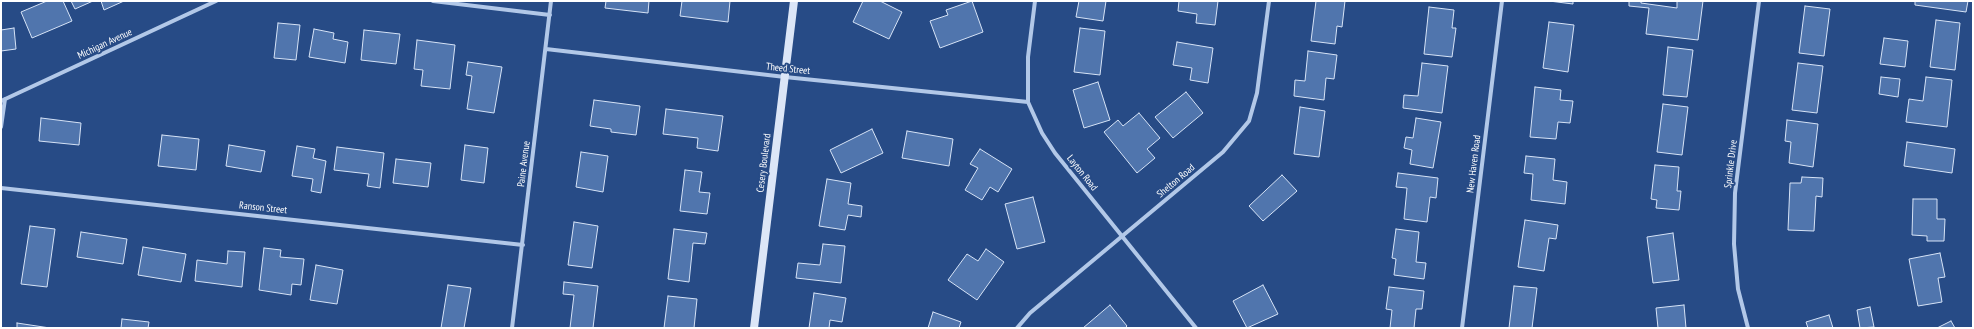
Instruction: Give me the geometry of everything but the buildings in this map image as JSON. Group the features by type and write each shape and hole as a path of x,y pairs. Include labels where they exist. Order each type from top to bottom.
{"main road":[{"name":"Cesery Boulevard","path":"754,328 794,1"}],"street":[{"name":"Michigan Avenue","path":"3,100 216,1"},
{"path":"434,1 550,15"},
{"name":"Paine Avenue","path":"512,328 551,1"},
{"name":"Layton Road","path":"1035,1 1028,57 1028,102 1042,133 1055,153 1196,328"},
{"name":"Shelton Road","path":"1017,328 1030,313 1123,237 1223,152 1249,121 1257,92 1269,1"},
{"name":"New Haven Road","path":"1462,328 1502,1"},
{"name":"Sprinkle Drive","path":"1748,328 1737,282 1734,244 1735,193 1758,1"},
{"name":"Theed Street","path":"546,49 785,77 1028,102"},
{"path":"1,127 3,100"},
{"name":"Ranson Street","path":"1,188 522,245"}]}
